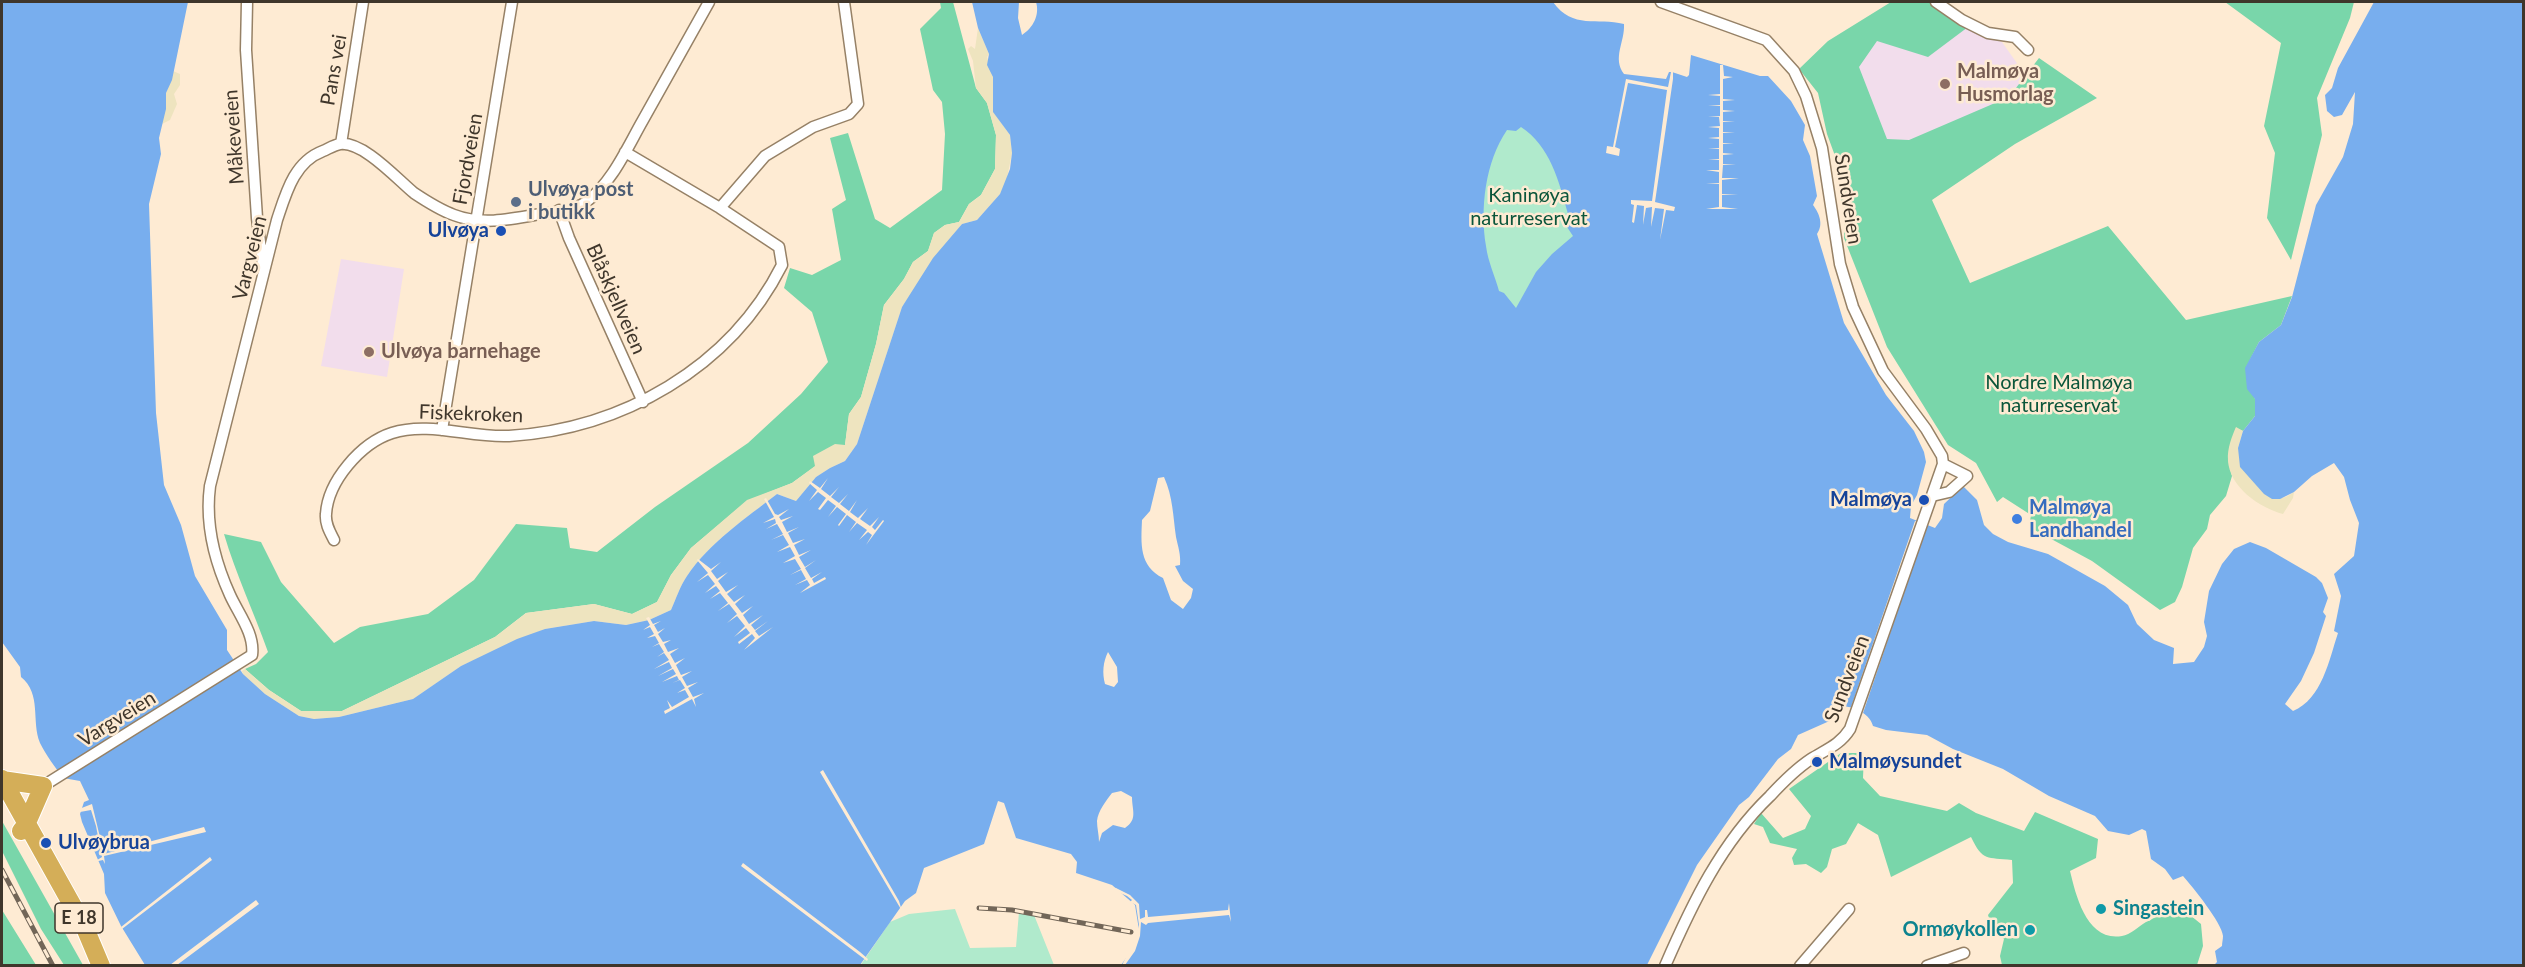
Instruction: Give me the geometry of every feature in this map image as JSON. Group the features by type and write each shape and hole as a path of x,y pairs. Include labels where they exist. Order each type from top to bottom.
{"highway":[{"name":"E 18","path":"48,783 2,779 23,829 79,935 101,966"},
{"path":"23,829 48,783"},
{"name":"E 18","path":"2,800 23,829"}],"street":[{"name":"Måkeveien","path":"247,2 246,60 256,218 264,269"},
{"name":"Pans vei","path":"341,144 363,2"},
{"name":"Fjordveien","path":"442,430 512,2"},
{"path":"341,144 353,147 370,156 432,204 454,215 476,221 516,218 584,204 594,196 625,152 709,2"},
{"path":"720,208 765,156 813,127 849,114 858,104 844,2"},
{"name":"Sundveien","path":"1661,2 1766,40 1794,71 1812,110 1822,148 1840,264 1853,307 1883,371 1926,429 1942,456 1943,464 1855,718 1843,740 1800,767 1742,826 1686,915 1665,966"},
{"path":"1936,2 1962,20 1988,33 2015,37 2028,50"},
{"name":"Vargveien","path":"48,783 252,655 253,645 214,554 207,507 264,269 280,212 293,178 307,159 341,144"},
{"name":"Fiskekroken","path":"334,540 327,526 328,503 340,476 367,447 389,434 402,430 442,430 508,436 584,424 643,402 691,372 721,347 755,308 782,265 779,248 720,208 625,152"},
{"name":"Blåskjellveien","path":"559,210 569,238 643,402"},
{"path":"1932,496 1949,492 1967,476 1943,464"},
{"path":"1800,966 1849,909"},
{"path":"1927,966 1964,953"}],"shaded area":[{"path":"1897,2 2002,42 2026,76 2025,91 1891,150 1817,55"},
{"path":"341,259 404,269 387,377 321,366"}],"green space":[{"path":"940,2 953,2 976,88 987,103 996,135 995,169 981,195 969,204 959,222 945,225 934,233 928,251 913,262 904,279 884,305 861,397 849,414 845,445 792,483 747,501 691,548 671,575 657,602 632,614 594,604 526,613 495,637 342,711 301,711 269,690 245,669 256,664 268,652 224,534 261,542 281,582 334,643 360,627 428,614 474,580 516,524 567,528 570,548 597,552 655,507 748,443 801,394 828,362 812,312 784,288 790,268 812,275 841,260 832,209 846,200 830,138 848,133 875,219 890,228 942,190 945,134 942,102 933,90 920,29 941,8"},
{"name":"Nordre Malmøya naturreservat","path":"1891,2 1938,2 1972,24 1928,57 1877,41 1859,67 1887,139 1909,140 2009,97 2039,58 2097,98 2015,144 1932,200 1970,283 2108,226 2186,320 2292,296 2281,325 2259,342 2246,368 2255,399 2255,416 2243,431 2236,428 2228,460 2232,476 2226,496 2210,515 2207,529 2193,548 2182,587 2175,602 2160,610 2092,561 2029,527 2031,515 2003,497 1997,502 1976,463 1948,445 1887,347 1844,238 1845,209 1839,195 1838,164 1827,134 1818,93 1799,69 1828,41"},
{"path":"2225,2 2354,2 2350,18 2317,98 2322,135 2291,260 2267,218 2275,153 2264,126 2281,43"},
{"name":"Kaninøya naturreservat","path":"1466,68 1637,149 1482,396"},
{"path":"1841,753 1864,753 1863,778 1880,796 1947,811 1959,803 1976,813 2024,831 2035,812 2098,839 2096,858 2070,871 2080,904 2092,925 2100,932 2110,936 2122,936 2180,907 2201,924 2203,946 2197,965 2002,965 2000,956 2004,939 1992,927 1988,915 2013,883 2012,860 1987,857 1979,851 1971,837 1891,877 1878,835 1858,823 1846,844 1832,849 1827,867 1821,873 1806,864 1794,865 1792,858 1797,849 1770,843 1763,827 1754,824 1761,813 1783,838 1805,829 1811,816 1789,789"},
{"path":"2,821 83,965 64,965 41,929 2,851"},
{"path":"955,909 970,948 1016,947 1019,912 1034,915 1054,965 860,966 890,922 909,914"},
{"path":"2,910 36,965 2,965"}],"sand":[{"path":"978,28 989,54 987,57 993,77 993,111 1010,135 1012,153 1006,183 1000,194 977,220 962,224 902,307 857,444 845,461 816,477 796,501 777,494 741,522 696,564 682,584 671,610 649,620 626,625 594,621 545,629 461,666 413,699 339,717 314,719 299,716 265,694 243,674 242,671 245,669 269,690 301,711 342,711 495,637 526,613 594,604 632,614 657,602 671,575 691,548 747,500 792,483 815,466 813,456 835,444 845,445 849,414 861,397 884,305 904,279 913,262 928,251 934,233 945,225 959,222 969,204 981,195 995,169 996,135 987,103 976,88 973,61 968,49 971,46 975,49"},
{"path":"173,71 180,74 180,85 174,94 177,104 170,120 162,124 166,93"},
{"path":"2236,427 2243,431 2238,448 2259,488 2265,494 2273,497 2283,498 2294,492 2283,514 2265,507 2247,495 2234,479 2228,456"}],"water":[{"path":"2,2 188,2 172,80 166,93 166,109 159,138 161,154 149,204 156,413 164,485 181,525 195,576 227,630 227,650 243,674 265,694 299,716 314,719 339,717 413,699 461,666 517,639 545,629 594,621 626,625 649,620 671,610 687,576 706,553 729,532 777,494 796,501 816,477 845,461 857,444 902,307 933,258 962,224 977,220 1000,194 1010,169 1012,153 1010,135 993,112 993,77 987,65 989,54 978,28 972,2 1019,2 1018,18 1022,35 1035,21 1036,2 1553,2 1561,11 1577,19 1624,24 1619,62 1624,74 1666,79 1669,72 1672,72 1687,77 1691,55 1760,76 1768,76 1791,101 1805,125 1803,140 1810,156 1817,196 1813,205 1819,215 1820,223 1817,234 1844,323 1886,395 1914,431 1924,452 1926,462 1917,495 1911,506 1910,518 1935,528 1942,518 1944,504 1963,486 1977,500 1984,525 1993,534 2008,542 2048,554 2105,586 2128,605 2137,624 2154,640 2174,648 2173,664 2194,662 2204,647 2207,636 2204,622 2209,591 2222,564 2234,549 2250,542 2266,548 2316,577 2322,583 2328,598 2323,612 2326,616 2314,653 2301,681 2285,704 2293,711 2311,698 2323,678 2338,633 2334,631 2341,596 2334,574 2354,556 2359,523 2344,477 2334,463 2312,476 2294,492 2280,499 2272,499 2264,494 2240,467 2238,448 2243,431 2255,416 2255,399 2247,389 2245,368 2259,342 2281,325 2292,297 2316,205 2343,157 2353,124 2355,92 2342,115 2334,117 2327,111 2325,95 2332,88 2338,68 2374,2 2523,2 2523,965 2214,965 2217,962 2215,951 2222,946 2223,937 2218,923 2183,876 2173,880 2165,869 2151,859 2146,831 2142,829 2129,835 2108,831 2095,816 2049,796 2003,769 1953,749 1927,735 1886,730 1873,726 1864,713 1844,706 1839,707 1840,711 1834,719 1798,735 1791,749 1778,759 1749,797 1739,805 1697,865 1647,965 1121,965 1135,946 1139,930 1135,905 1112,885 1076,873 1077,862 1071,854 1016,838 1004,803 998,801 984,844 924,868 916,893 905,901 860,965 145,965 121,926 105,893 104,874 80,814 84,802 89,800 80,781 63,778 42,747 37,735 32,691 21,677 20,667 2,642","holes":["1521,127 1531,135 1552,165 1568,214 1567,227 1573,236 1536,272 1516,308 1504,293 1499,291 1487,252 1484,232 1484,201 1489,171 1507,130 1516,131","1164,477 1171,499 1180,557 1180,565 1175,566 1183,581 1193,589 1191,598 1183,609 1171,600 1163,578 1149,567 1143,553 1142,520 1150,511 1158,478","1108,652 1117,667 1118,682 1114,687 1105,684","1121,791 1132,797 1133,818 1125,828 1113,825 1102,833 1099,842 1098,817 1112,793"]}],"pier":[{"path":"1720,65 1723,65 1724,76 1733,77 1723,79 1723,99 1735,100 1723,101 1723,110 1735,111 1723,112 1723,121 1735,122 1723,122 1723,132 1735,132 1723,133 1723,143 1734,143 1723,144 1723,153 1734,154 1723,155 1723,164 1736,165 1723,165 1722,178 1739,178 1722,180 1722,194 1738,195 1722,195 1722,207 1738,209 1706,209 1719,207 1719,184 1706,183 1719,183 1719,172 1706,170 1719,170 1719,160 1708,160 1719,159 1719,149 1708,148 1719,148 1719,139 1708,138 1719,137 1719,128 1708,127 1720,126 1719,117 1708,117 1720,116 1720,106 1708,106 1720,105 1720,96 1708,95 1720,94"},
{"path":"1671,72 1673,72 1673,79 1655,202 1675,207 1674,211 1666,210 1660,240 1664,209 1655,208 1651,227 1652,207 1646,208 1643,225 1644,206 1637,205 1634,223 1632,222 1634,205 1631,204 1631,200 1652,201 1667,90 1628,83 1615,147 1620,149 1619,156 1606,153 1607,146 1613,147 1626,79 1668,87"},
{"path":"828,478 821,489 830,496 839,487 831,497 839,503 848,494 840,504 849,511 857,500 850,512 858,518 868,508 860,519 870,526 879,517 872,527 875,530 884,521 866,545 872,535 868,532 859,540 867,530 857,523 849,532 856,522 847,515 839,526 846,514 837,507 828,517 836,506 828,500 820,510 818,509 826,498 818,492 809,501 817,490 809,483 810,481 820,488"},
{"path":"766,498 775,514 778,515 789,509 779,517 781,520 793,516 782,522 787,532 799,527 788,533 793,543 805,539 794,545 799,555 811,550 799,557 805,567 816,560 805,568 811,578 822,572 812,579 814,583 825,577 826,579 800,593 810,585 807,580 795,585 806,579 801,570 790,575 801,569 795,559 783,563 795,556 790,547 777,552 789,545 783,535 771,540 783,534 777,524 766,529 776,523 775,519 763,523 774,517 764,499"},
{"path":"1915,521 1927,525 1862,716 1850,710"},
{"path":"698,559 711,569 721,562 711,571 717,579 728,572 718,581 726,592 738,585 727,594 734,602 745,595 735,604 742,613 753,606 743,615 749,624 763,615 751,625 755,630 768,621 755,631 759,636 773,627 744,650 755,638 752,634 739,644 738,642 750,633 746,628 734,637 745,626 737,616 727,623 737,614 729,604 718,611 728,603 720,593 710,599 720,591 716,586 705,593 715,584 708,575 697,582 708,573"},
{"path":"649,617 653,624 661,621 654,625 658,632 665,628 658,634 663,642 671,640 664,644 668,652 679,648 670,654 675,663 685,658 676,665 681,675 692,671 682,677 687,686 698,682 688,688 693,697 704,693 694,699 696,707 692,699 665,714 664,711 670,708 667,700 672,707 689,697 685,690 677,693 685,688 680,680 672,683 679,680 677,676 662,682 676,674 673,669 658,676 672,668 669,662 654,669 669,660 664,653 657,657 664,652 659,644 652,647 659,643 655,636 647,638 654,634 650,627 643,630 650,625 646,618"},
{"path":"823,770 899,901 902,911 820,772"},
{"path":"92,804 104,854 204,827 206,832 104,856 105,864 103,860 94,862 102,857 96,826 91,810 80,812 79,809"},
{"path":"210,857 212,860 122,929 121,927"},
{"path":"743,863 860,952 868,959 867,961 741,866"},
{"path":"1104,886 1116,888 1130,895 1139,904 1140,919 1145,917 1145,910 1147,910 1148,917 1228,910 1229,903 1231,922 1229,915 1146,925 1141,922 1140,936 1135,951 1125,965 1122,965 1136,938 1139,925 1136,905 1130,902 1132,900 1127,896"},
{"path":"256,900 259,904 177,965 170,965"}],"railway":[{"path":"2,870 53,966"},
{"path":"979,908 1012,910 1131,932"}],"place":[{"name":"Malmøya Husmorlag","path":"1945,84"},
{"name":"Ulvøya post i butikk","path":"516,202"},
{"name":"Ulvøya","path":"501,231"},
{"name":"Ulvøya barnehage","path":"369,352"},
{"name":"Malmøya","path":"1924,500"},
{"name":"Malmøya Landhandel","path":"2017,519"},
{"name":"Malmøysundet","path":"1817,762"},
{"name":"Ulvøybrua","path":"46,843"},
{"name":"Singastein","path":"2101,909"},
{"name":"Ormøykollen","path":"2030,930"}]}
